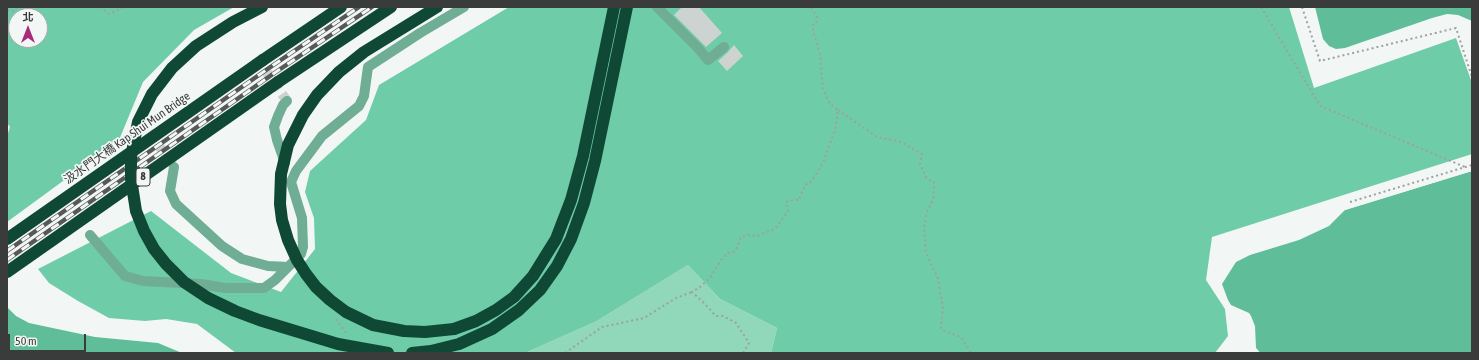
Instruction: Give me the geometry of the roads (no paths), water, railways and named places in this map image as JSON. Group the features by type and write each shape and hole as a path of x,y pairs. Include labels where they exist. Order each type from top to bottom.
{"highway":[{"path":"262,7 221,30 192,49 172,68 152,94 138,122 131,157 131,179 136,211 147,237 166,264 184,282 208,298 235,311 259,320 338,344 388,353"},
{"name":"8","path":"264,61 341,7"},
{"name":"8","path":"7,272 278,81 391,7"},
{"path":"437,7 364,52 339,72 317,95 303,115 288,145 281,174 280,204 282,220 288,240 297,260 316,287 346,312 373,325 404,331 425,332 454,328 476,321 496,310 514,296 533,276 547,255 563,223 583,156 614,7"},
{"path":"412,353 431,351 459,344 492,329 519,310 540,290 557,266 571,239 584,203 595,161 627,7"},
{"name":"汲水門大橋 Kap Shui Mun Bridge","path":"7,239 264,61"}],"street":[{"path":"264,61 346,7"},
{"path":"278,81 385,7"},
{"path":"291,182 302,161 322,136 359,106 364,96 368,67 420,33 464,7"},
{"path":"656,7 698,48 708,60 724,47"},
{"path":"90,235 125,276 143,281 201,284 225,288 264,288 275,280 301,254 303,247 302,218 274,127 283,105 287,101"},
{"path":"174,167 170,191 176,204 222,246 242,258 268,266 288,267"}],"tunnel":[{"path":"256,57 287,101"},
{"path":"149,132 173,165"}],"railway":[{"path":"7,251 359,7"},
{"path":"7,260 273,74 372,7"}]}
